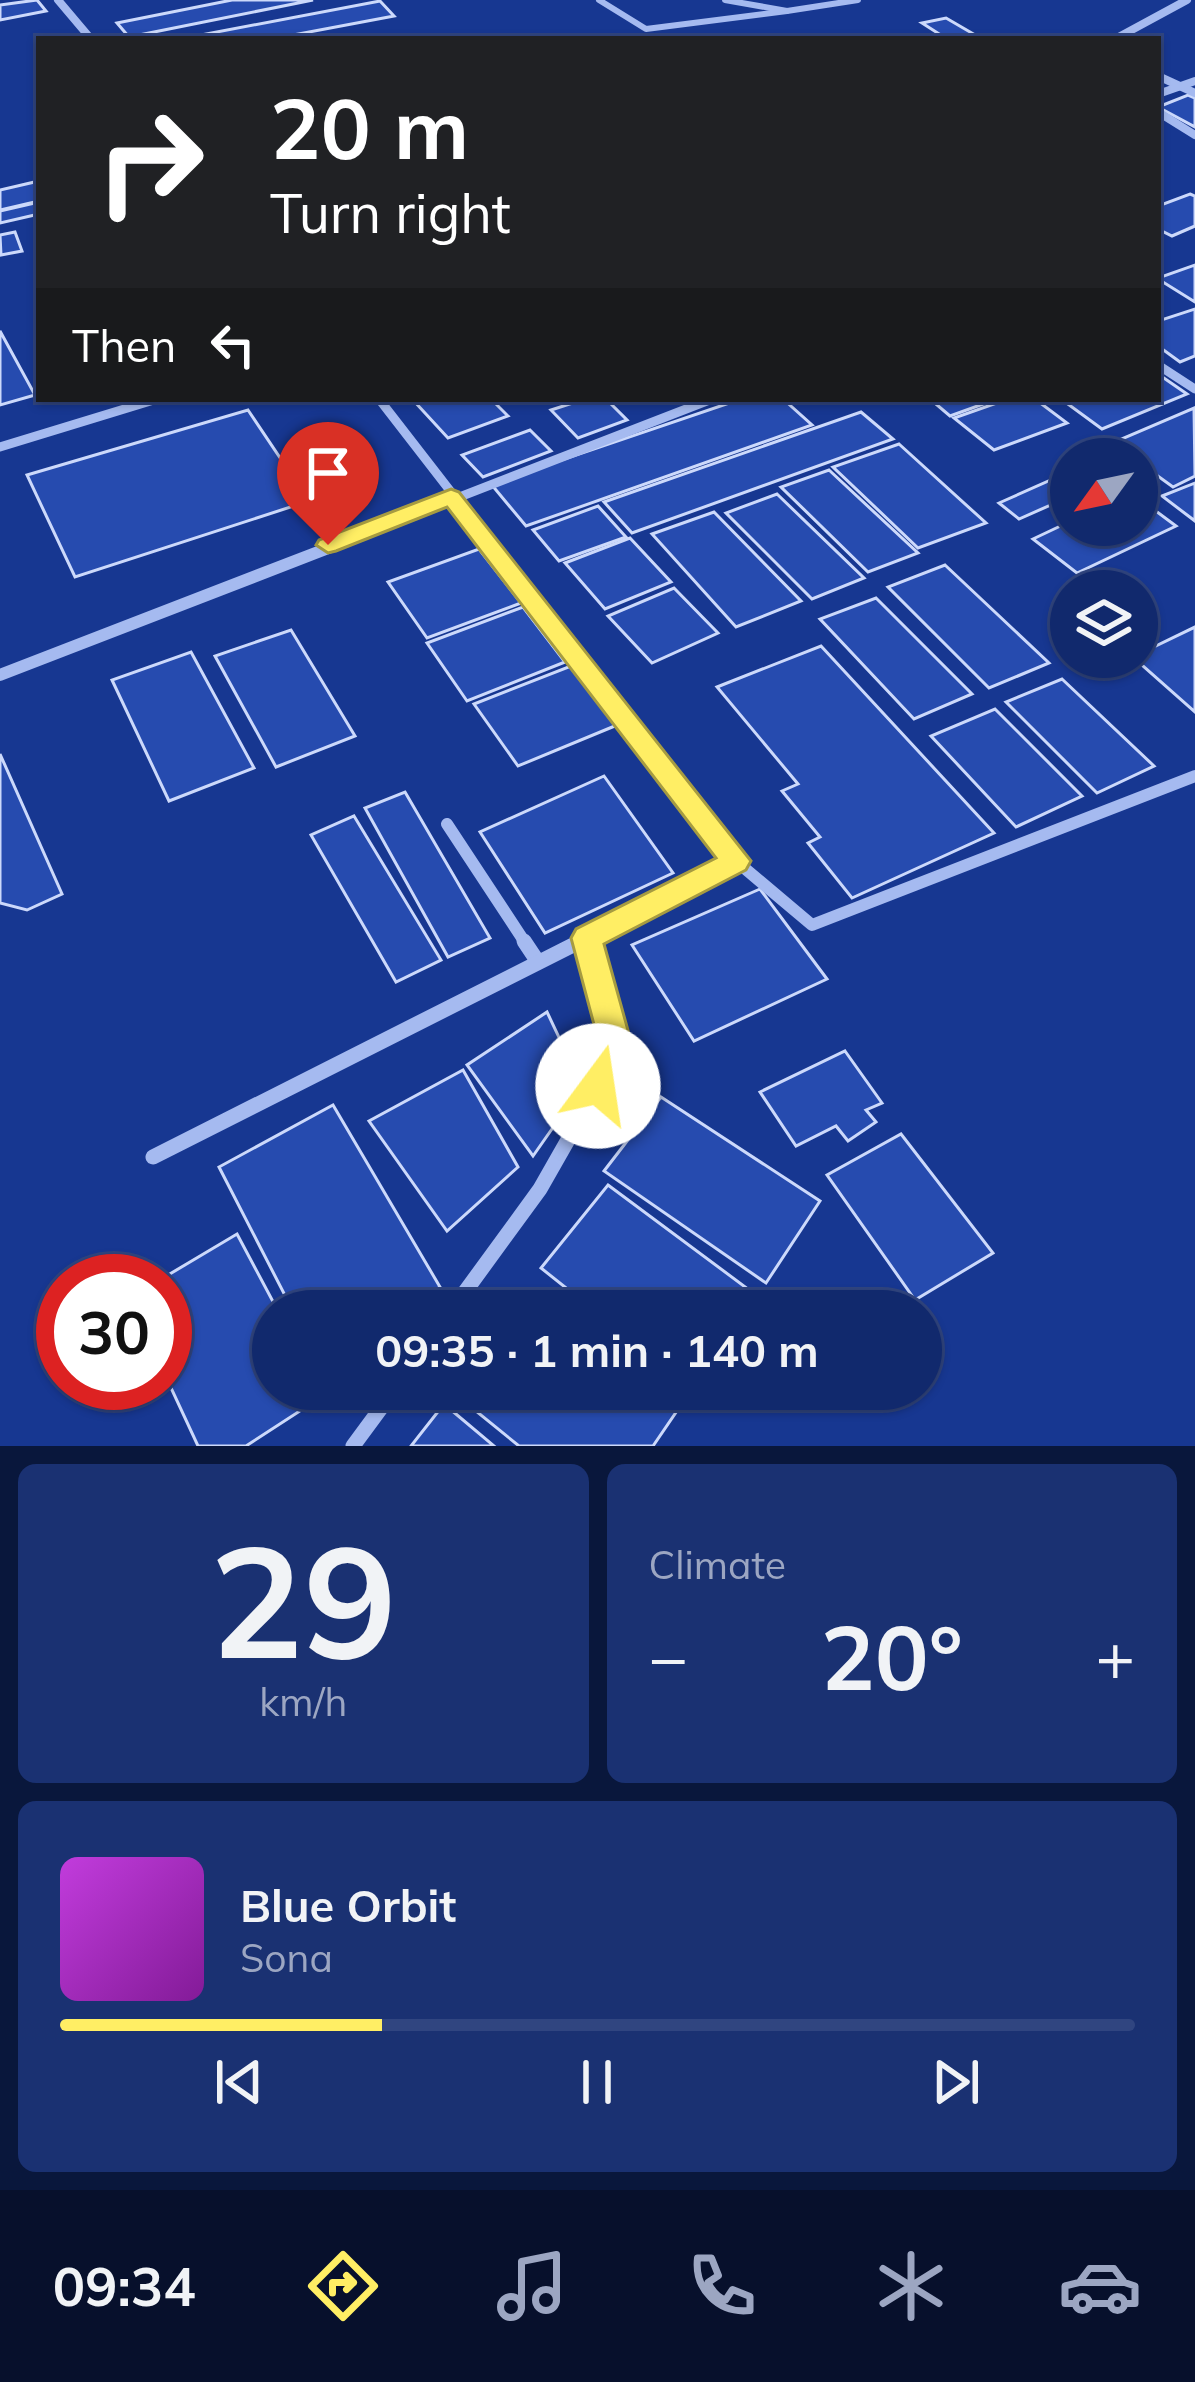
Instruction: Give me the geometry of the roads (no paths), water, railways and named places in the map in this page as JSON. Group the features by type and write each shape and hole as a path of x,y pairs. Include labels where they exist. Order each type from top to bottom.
{"street":[{"path":"58,0 88,36"},
{"path":"1120,36 1187,0"},
{"path":"1161,77 1195,93"},
{"path":"1161,93 1195,80"},
{"path":"1161,114 1195,136"},
{"path":"1161,367 1195,389"},
{"path":"0,447 147,402"},
{"path":"381,402 736,861 812,925 1195,776"},
{"path":"0,675 704,402"},
{"path":"447,824 538,962"},
{"path":"153,1157 736,861"},
{"path":"467,1290 540,1189 618,1052 586,938"},
{"path":"353,1446 379,1410"}],"lane":[{"path":"599,0 646,29 857,0"},
{"path":"725,0 787,11"}]}
